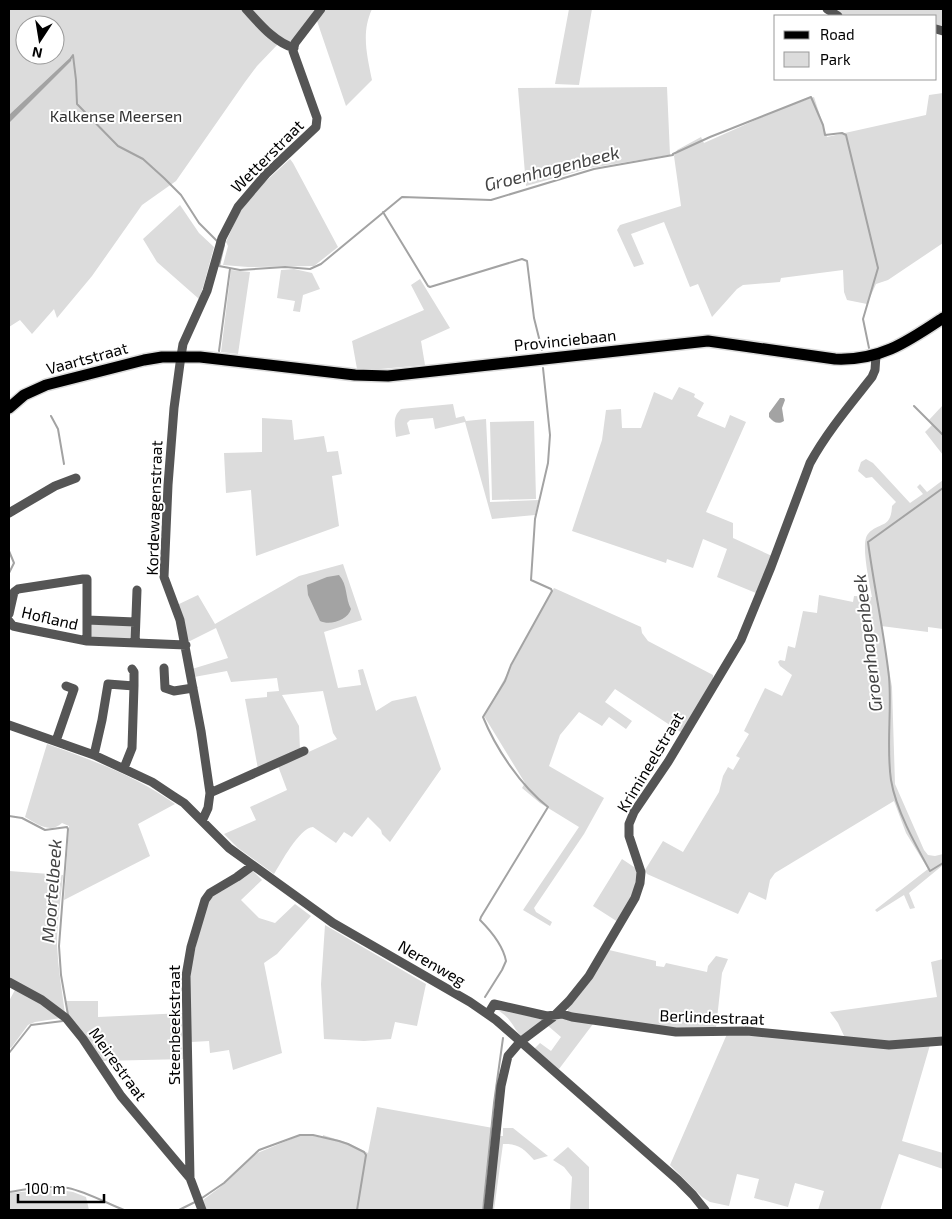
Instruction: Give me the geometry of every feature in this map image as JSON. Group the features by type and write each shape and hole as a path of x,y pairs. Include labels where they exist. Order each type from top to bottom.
{"main road":[{"name":"Provinciebaan","path":"181,356 370,376 417,373 708,341 850,360 876,355 905,344 943,318"},
{"name":"Vaartstraat","path":"9,408 24,395 46,385 144,360 181,356"}],"street":[{"path":"246,9 268,32 286,46 294,48 294,43 321,9"},
{"name":"Wetterstraat","path":"181,356 183,344 207,291 222,238 238,207 260,181 316,127 317,118 293,51 294,48"},
{"name":"Krimineelstraat","path":"488,1210 501,1086 508,1056 520,1042 570,1002 589,976 634,898 640,883 641,872 629,836 629,824 634,812 668,762 741,640 810,463 838,420 872,377 876,355"},
{"name":"Kordewagenstraat","path":"181,356 174,408 168,485 164,577 180,620 201,731 210,793 208,808 202,821"},
{"path":"9,514 55,486 76,478"},
{"name":"Hofland","path":"9,614 14,592 18,589 87,579 87,641"},
{"path":"135,643 137,590"},
{"name":"Hofland","path":"87,620 136,622"},
{"name":"Hofland","path":"9,621 13,626 87,641 186,645"},
{"path":"164,668 165,688 174,691 194,688"},
{"path":"124,768 132,748 134,672 132,669"},
{"path":"94,755 108,684 134,686"},
{"path":"56,741 74,689"},
{"name":"Nerenweg","path":"9,725 94,755 152,782 173,796 229,848 333,924 488,1014 678,1180 705,1210"},
{"path":"210,793 304,751"},
{"name":"Steenbeekstraat","path":"202,1210 190,1178 186,988 191,947 205,900 210,893 252,866"},
{"name":"Meirestraat","path":"9,982 42,1000 66,1018 83,1039 121,1096 190,1178"},
{"name":"Berlindestraat","path":"488,1014 494,1004 547,1016 556,1014 676,1032 747,1031 889,1045 943,1041"}],"green space":[{"name":"Kalkense Meersen","path":"9,9 319,9 287,48 279,43 257,66 176,181 142,205 92,276 57,318 54,309 32,334 20,320 9,327"},
{"path":"327,9 372,9 366,35 372,80 346,106 317,21"},
{"path":"569,9 592,9 579,85 555,84"},
{"path":"832,9 943,9 943,27 937,27 937,15 841,15"},
{"path":"667,87 670,155 590,168 526,186 518,88"},
{"path":"943,93 943,243 888,280 876,284 867,304 847,300 844,292 843,270 781,278 780,282 743,285 737,289 712,317 698,284 690,287 664,222 631,234 644,264 634,267 617,230 620,225 681,206 674,156 677,150 701,137 704,143 785,107 814,97 827,137 926,115 929,95"},
{"path":"290,159 338,247 314,266 248,267 223,265 228,246 226,242 238,215 265,182"},
{"path":"180,205 199,233 214,247 199,299 157,262 143,239"},
{"path":"294,269 312,273 320,289 303,295 300,312 293,311 295,301 277,298 281,270"},
{"path":"231,270 250,272 238,354 221,352"},
{"path":"420,279 450,328 421,341 425,365 357,369 352,341 424,310 411,285"},
{"path":"679,387 695,394 694,397 704,403 697,416 725,428 730,415 746,422 706,512 733,523 733,538 772,556 756,593 717,577 727,549 703,539 693,568 667,559 666,563 572,531 602,440 606,410 621,409 622,428 641,428 654,392 672,400"},
{"path":"453,404 456,418 464,416 466,421 486,419 490,502 539,500 535,515 492,519 465,422 435,429 433,418 410,420 407,423 410,434 396,437 395,418 401,409"},
{"path":"943,405 943,455 925,432 932,425 928,421"},
{"path":"262,418 292,420 294,440 324,436 327,452 338,451 342,474 332,476 339,526 256,556 251,490 226,493 224,453 262,452"},
{"path":"534,421 536,499 492,500 490,422"},
{"path":"866,459 873,463 910,503 923,494 917,487 920,484 927,492 943,480 943,629 928,627 928,632 881,626 892,687 895,784 924,850 928,855 943,854 943,865 909,893 915,908 910,909 904,895 877,912 875,910 928,869 906,833 894,801 775,873 770,880 766,900 749,892 738,914 647,874 645,870 663,841 683,852 719,792 723,776 728,767 733,770 740,758 736,756 749,734 744,731 765,688 782,696 792,675 780,666 778,662 780,660 785,661 788,646 795,648 803,611 817,613 819,595 853,602 854,596 872,597 866,564 866,539 872,530 887,522 892,506 896,502 872,477 866,478 858,471 861,462"},
{"path":"343,564 362,620 324,632 338,688 361,685 358,670 363,669 376,711 392,701 416,696 441,769 390,842 368,817 352,837 344,832 336,843 313,827 296,839 274,874 238,848 224,834 256,820 250,807 287,790 278,766 337,739 333,733 323,691 282,695 299,726 300,750 258,769 245,699 267,697 267,692 279,691 277,678 231,682 227,671 194,677 192,669 228,658 216,628 188,642 177,605 198,595 215,624 299,576"},
{"path":"554,588 641,627 642,633 648,641 713,675 713,679 682,733 615,689 605,702 632,721 626,729 609,717 602,726 579,712 560,735 549,766 604,798 584,834 534,908 536,912 552,922 550,926 523,910 579,827 540,803 522,788 525,783 484,716"},
{"path":"90,624 133,625 132,640 90,639"},
{"path":"47,744 129,777 175,804 138,824 150,856 64,900 69,826 62,823 53,828 48,828 25,817"},
{"path":"622,859 637,869 636,888 618,922 593,906"},
{"path":"252,870 262,880 241,900 259,918 275,923 295,904 311,916 277,954 264,963 282,1053 233,1070 229,1050 210,1053 209,1041 191,1042 189,985 191,967 206,902 213,895"},
{"path":"9,871 63,875 57,945 65,1014 9,980"},
{"path":"325,925 426,984 417,1026 395,1022 391,1039 364,1041 324,1039 321,984"},
{"path":"609,950 656,961 656,966 664,967 666,963 707,972 708,966 716,956 728,959 722,973 716,1028 675,1030 568,1014 568,1008"},
{"path":"943,959 943,1039 896,1042 845,1038 830,1012 937,997 931,962"},
{"path":"16,988 61,1018 28,1025 11,1048 9,1047 9,1001"},
{"path":"66,1001 98,1001 98,1017 184,1013 186,1059 100,1061 68,1016"},
{"path":"494,1007 548,1018 523,1037 507,1017"},
{"path":"556,1016 593,1024 559,1069 534,1049 540,1043 551,1051 561,1037 547,1025"},
{"path":"727,1034 930,1045 902,1141 943,1153 943,1169 899,1154 880,1210 818,1210 824,1191 795,1183 788,1207 754,1198 759,1179 737,1174 729,1206 710,1202 702,1197 670,1165"},
{"path":"377,1107 493,1128 482,1210 204,1210 203,1200 219,1188 255,1154 301,1135 323,1138 323,1135 348,1143 368,1153"},
{"path":"503,1128 513,1128 548,1156 534,1160 520,1148 503,1144 494,1210 491,1210 499,1136 503,1136"},
{"path":"568,1147 589,1167 589,1210 570,1210 572,1177 564,1167 553,1160"},
{"path":"55,1189 73,1192 86,1197 89,1210 9,1210 9,1193"}],"shaded area":[{"path":"72,56 71,61 9,123 9,115 62,65 65,65 65,63"},
{"path":"780,398 785,400 782,408 784,421 778,423 769,417 769,413"},
{"path":"339,575 344,583 351,609 343,619 338,621 329,623 320,621 308,595 307,585 327,577"}],"waterway":[{"path":"71,58 73,55 77,104 118,146 143,159 164,178 181,195 199,223 217,241"},
{"name":"Groenhagenbeek","path":"673,154 710,137 811,97 823,125 825,135 842,133 846,135 878,268 863,319 869,348"},
{"name":"Groenhagenbeek","path":"224,245 219,266 240,270 285,267 310,269 321,264 402,197 491,200 594,169 673,155"},
{"path":"383,212 430,287 522,259 527,261 534,318 542,350"},
{"path":"219,351 230,269"},
{"path":"485,997 506,961 499,944 480,920 548,807 528,789 510,766 495,742 483,717 505,681 511,665 552,591 531,580 535,519 548,463 550,435 543,368"},
{"name":"Groenhagenbeek","path":"914,406 943,435"},
{"name":"Moortelbeek","path":"51,416 58,429 64,464"},
{"name":"Groenhagenbeek","path":"943,488 868,542 889,677 889,754 893,791 907,827 930,871 943,863"},
{"name":"Moortelbeek","path":"9,551 14,563 9,573"},
{"name":"Moortelbeek","path":"9,816 22,818 45,830 67,827 68,829 59,946 61,975 68,1015"},
{"name":"Moortelbeek","path":"9,1053 31,1025 63,1021"},
{"path":"483,1210 503,1038"},
{"name":"Moortelbeek","path":"202,1198 224,1183 259,1150 300,1135 313,1135 348,1144 364,1152 366,1155 357,1210"},
{"name":"Moortelbeek","path":"9,1192 46,1187 68,1188 124,1210"},
{"name":"Moortelbeek","path":"179,1210 195,1202"}]}
